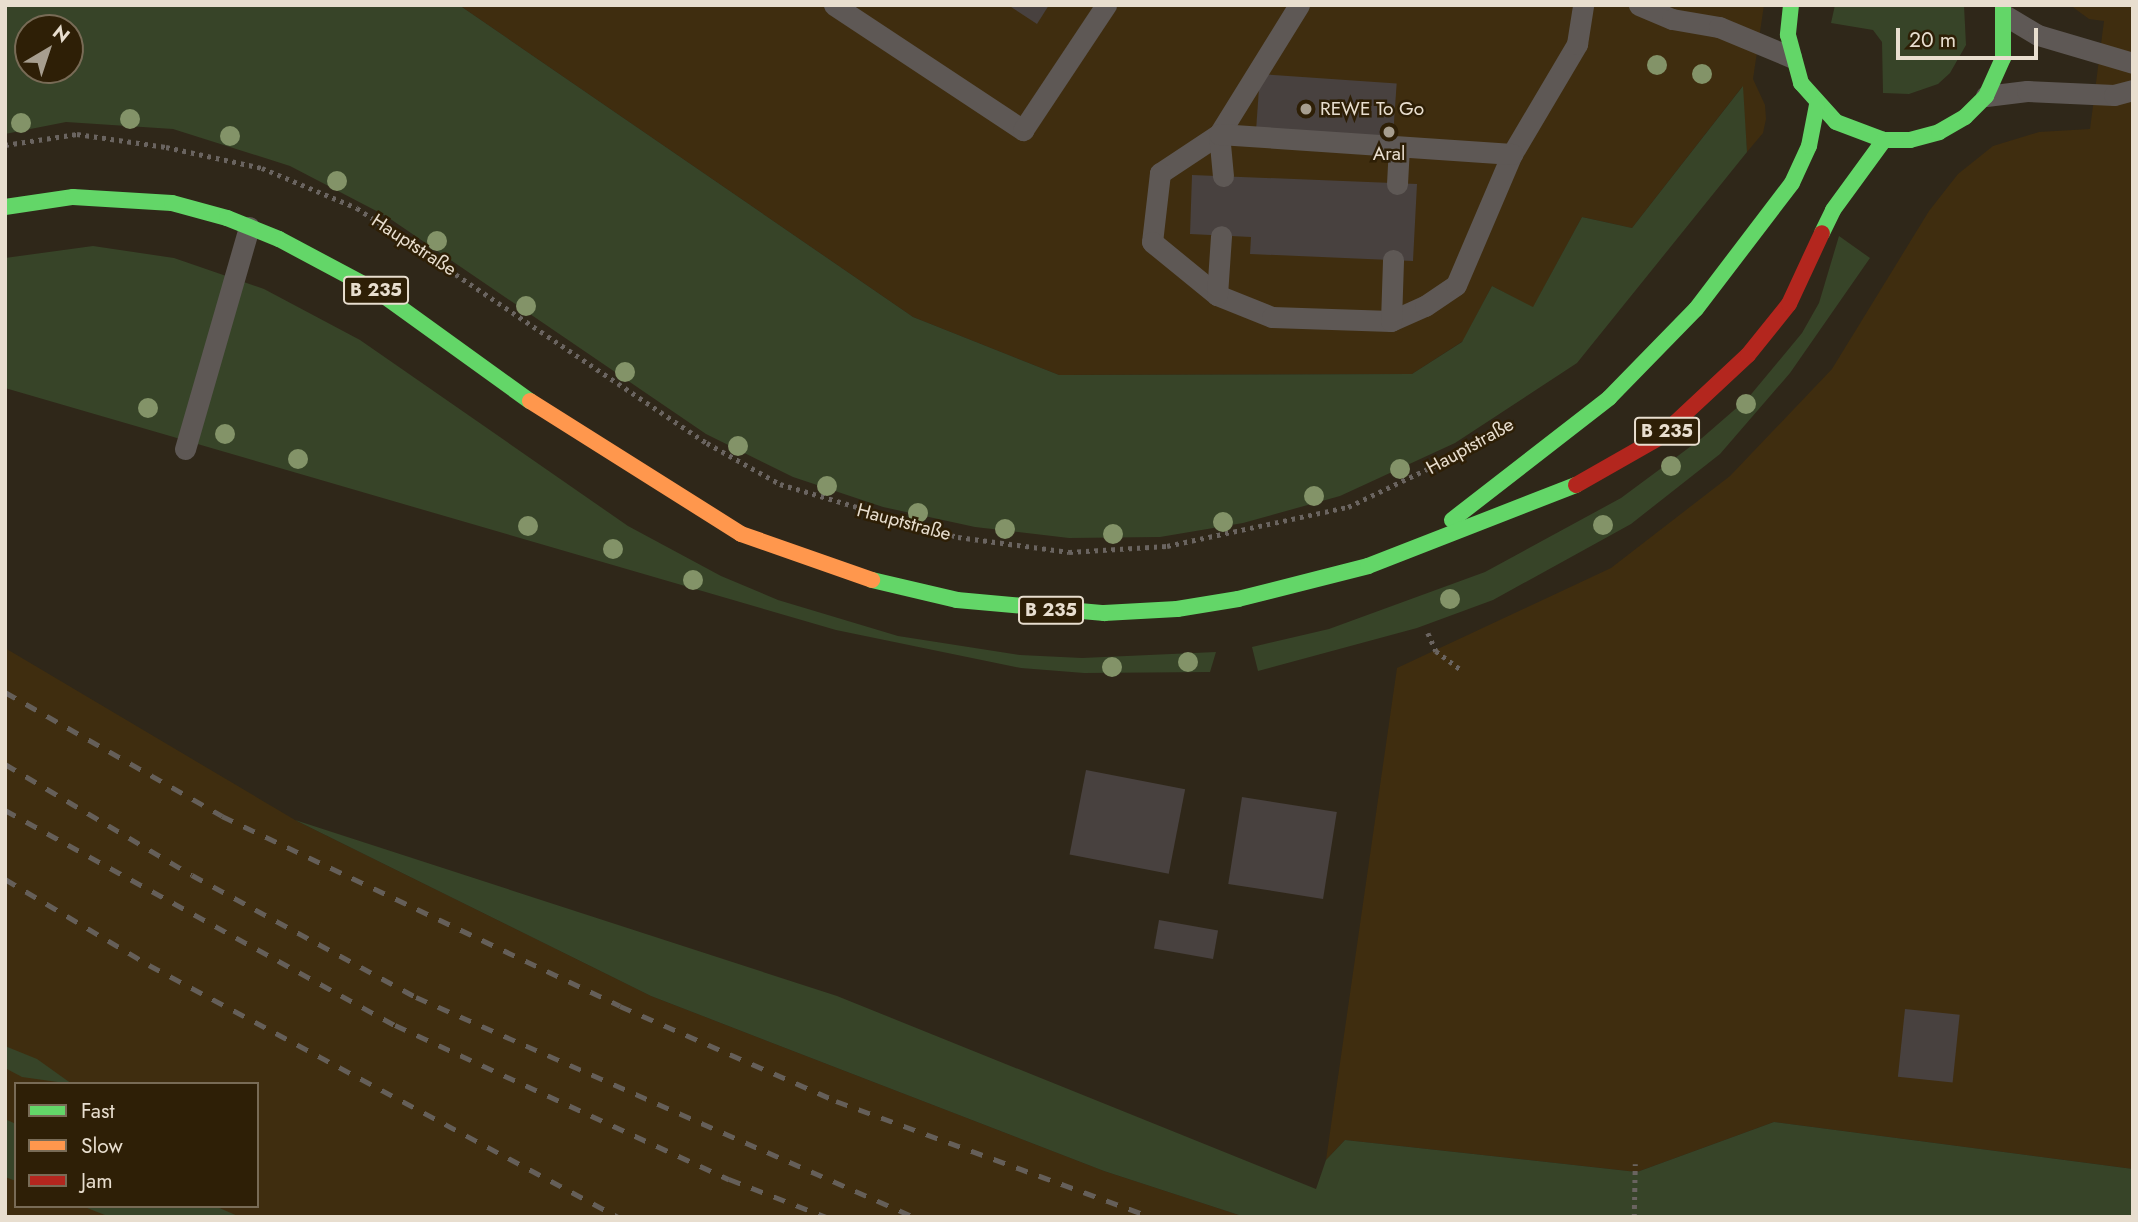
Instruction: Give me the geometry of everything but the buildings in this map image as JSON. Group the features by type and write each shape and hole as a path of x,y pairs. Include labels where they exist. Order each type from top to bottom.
{"main road":[{"path":"1791,5 1791,57 1801,83 1817,105 1859,134 1884,140 1910,140 1939,132 1965,117 1986,96 2003,58 2004,11"},
{"name":"B 235","path":"1414,549 1591,413 1656,354 1792,183 1809,146 1817,105"},
{"name":"B 235","path":"5,206 74,197 172,203 249,227 380,293 554,419 697,510 812,562 885,585 1032,609 1104,613 1177,609 1318,581 1414,549 1586,481 1660,437 1748,355 1789,304 1833,210 1884,140"}],"lane":[{"path":"834,5 1024,130 1106,5"},
{"path":"1290,7 1219,134 1160,173 1152,242 1217,295 1272,317 1391,321 1457,285 1512,154 1577,44 1583,5"},
{"path":"1639,5 1672,19 1719,27 1791,57"},
{"path":"2004,11 2038,35 2133,63"},
{"path":"1986,96 2026,91 2114,94 2133,90"},
{"path":"1219,134 1512,154"},
{"path":"1219,134 1223,176"},
{"path":"1397,184 1399,148"},
{"path":"185,449 249,227"},
{"path":"1217,295 1221,236"},
{"path":"1391,321 1394,260"}],"path":[{"name":"Hauptstraße","path":"5,145 77,134 166,147 262,168 357,208 707,443 780,484 958,537 1069,552 1203,539 1348,507 1474,446"},
{"path":"1428,633 1436,652 1461,670"},
{"path":"1634,1217 1635,1164"}],"shaded area":[{"path":"459,5 1764,5 1753,79 1765,105 1766,119 1763,133 1747,152 1742,87 1632,228 1582,217 1533,308 1492,286 1463,341 1412,374 1059,375 913,317"},
{"path":"2070,5 2133,5 2133,1169 1774,1122 1637,1172 1345,1140 1326,1160 1397,668 1611,568 1730,476 1832,369 1929,211 1958,174 1993,146 2039,132 2090,129 2104,21 2089,19"},
{"path":"5,648 295,820 651,996 1104,1171 1245,1217 5,1217"}],"green space":[{"path":"5,5 459,5 913,317 1059,375 1412,374 1462,342 1492,286 1533,307 1582,217 1632,228 1743,86 1747,152 1577,363 1455,443 1340,496 1243,523 1160,537 1069,538 975,527 883,507 793,477 706,434 386,216 290,166 173,129 66,122 5,134"},
{"path":"1835,5 1964,5 1966,45 1950,73 1938,84 1909,94 1883,93 1882,42 1873,30 1831,23"},
{"path":"1839,236 1870,258 1790,373 1720,454 1631,524 1493,600 1417,628 1258,671 1252,647 1329,629 1485,572 1621,498 1702,438 1748,398 1802,333 1819,303"},
{"path":"93,246 174,258 264,289 360,340 628,526 721,576 778,600 898,636 1020,655 1082,658 1216,652 1210,672 1084,673 1021,668 836,630 5,388 5,258"},
{"path":"295,820 837,996 1316,1189 1326,1160 1345,1140 1637,1172 1774,1122 2133,1169 2133,1217 1245,1217 1104,1171 651,996"},
{"path":"5,1046 37,1059 69,1082 22,1077 5,1068"},
{"path":"5,1119 14,1123 14,1180 5,1177"},
{"path":"87,1208 220,1208 240,1217 110,1217"}],"railway":[{"path":"5,692 222,816 620,1006 836,1101 1152,1217"},
{"path":"5,764 192,875 416,997 914,1217"},
{"path":"5,810 395,1025 729,1179 826,1217"},
{"path":"5,879 149,965 618,1217"}],"traffic: fast":[{"path":"1791,5 1788,35 1801,83 1836,122 1884,140 1910,140 1939,132 1965,117 1986,96 2003,58 2003,5"},
{"path":"1452,520 1609,398 1696,309 1792,183 1809,146 1817,105"},
{"path":"1822,233 1833,210 1884,140"},
{"path":"5,207 73,197 172,203 227,218 279,239 380,293 530,401"},
{"path":"872,580 957,600 1104,613 1177,609 1238,599 1368,566 1576,485"}],"traffic: slow":[{"path":"530,401 741,534 872,580"}],"traffic: jam":[{"path":"1576,485 1660,437 1748,355 1789,304 1822,233"}],"place":[{"name":"REWE To Go","path":"1306,109"},
{"name":"Aral","path":"1389,132"}]}
